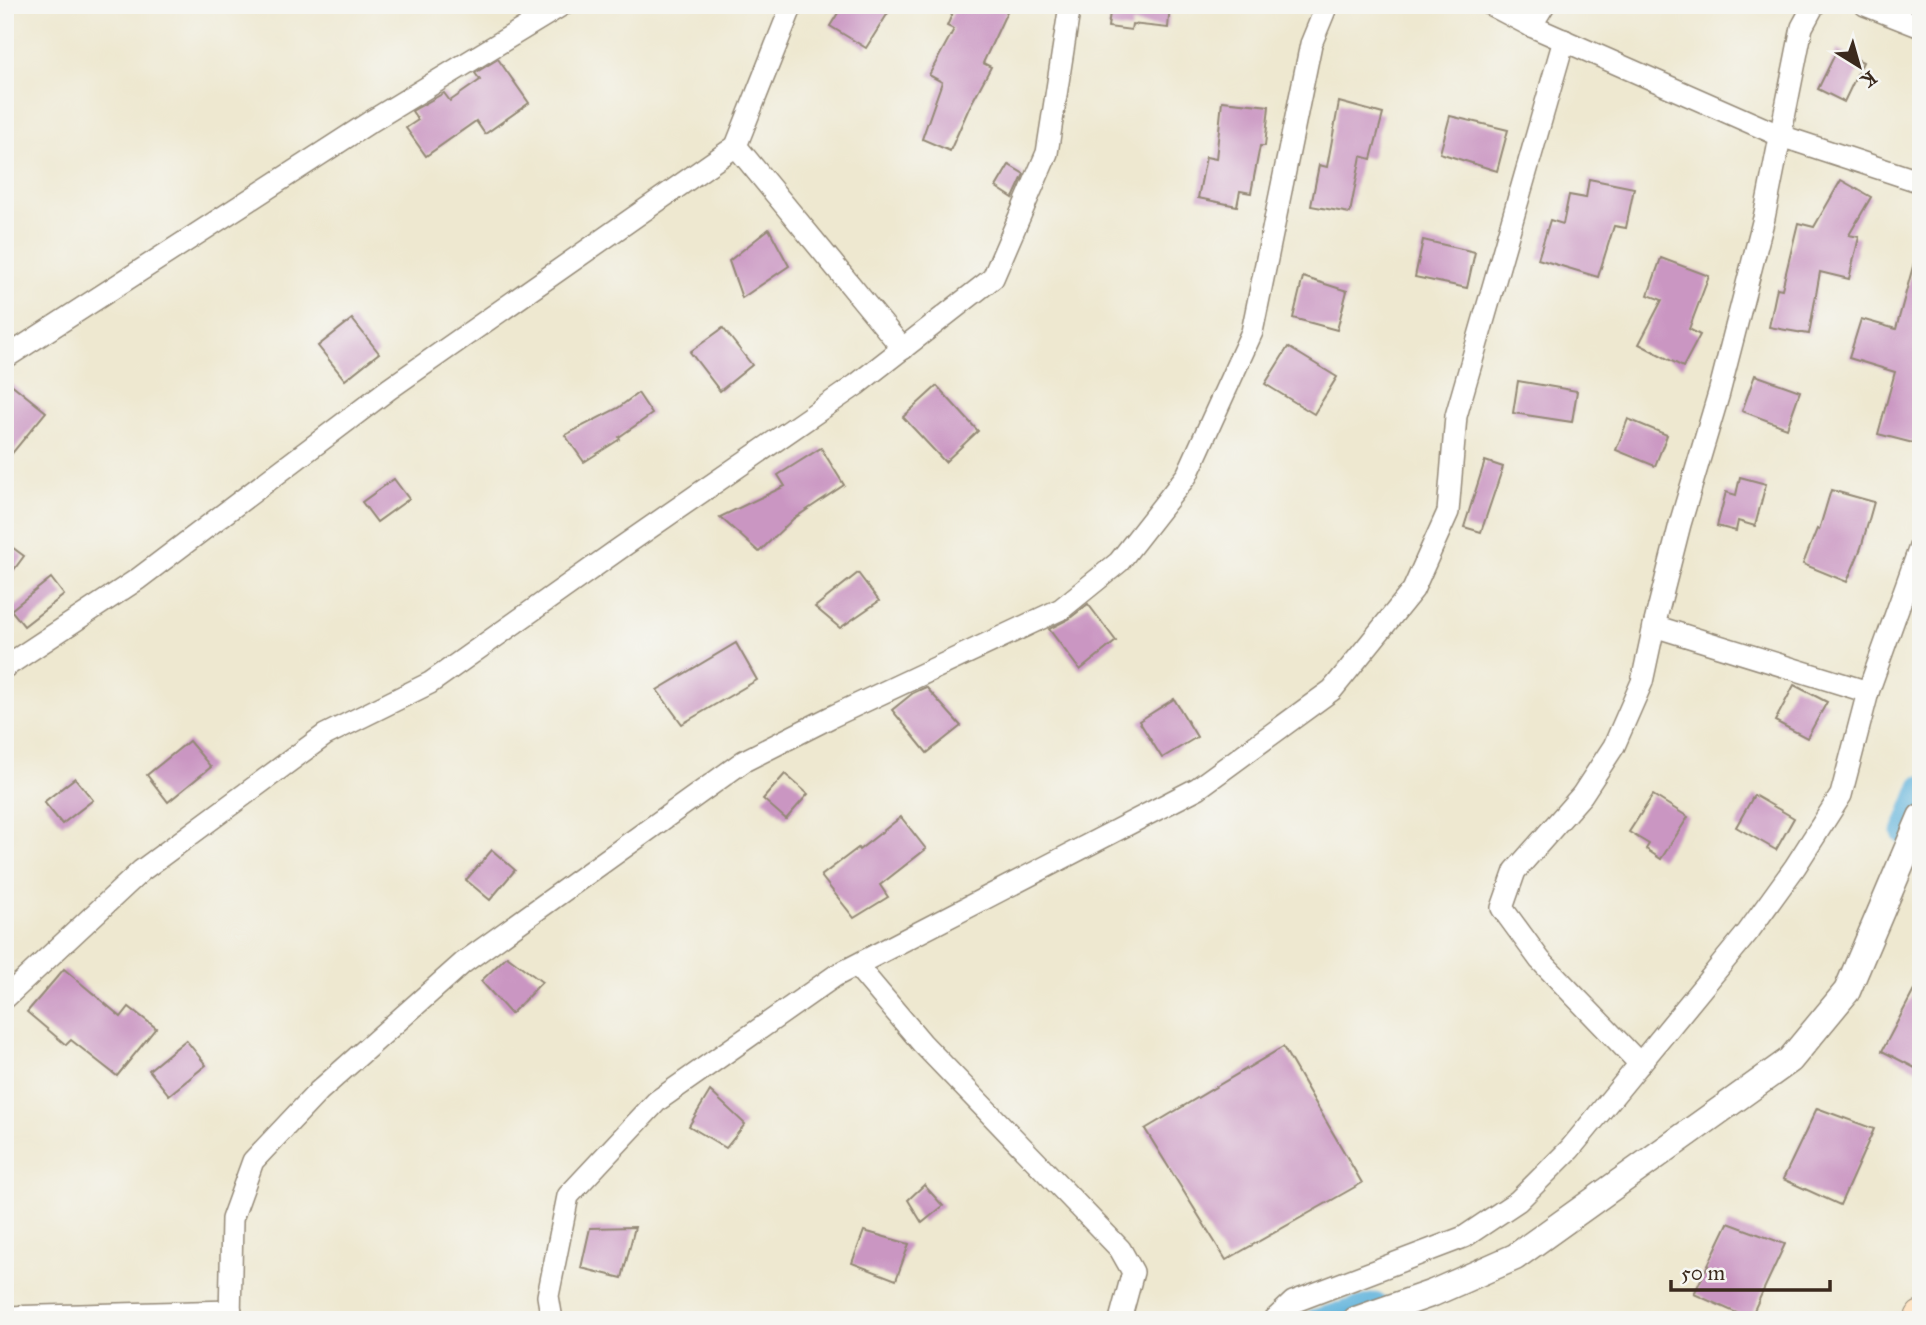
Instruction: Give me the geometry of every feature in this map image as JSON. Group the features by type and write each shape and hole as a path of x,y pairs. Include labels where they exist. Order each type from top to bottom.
{"street":[{"path":"5,358 370,122 562,5"},
{"path":"5,667 138,579 389,390 736,146 792,5"},
{"path":"5,998 141,870 325,735 430,683 856,385 993,278 1048,153 1070,5"},
{"path":"5,1317 231,1315 232,1219 253,1161 319,1091 463,963 744,761 1061,609 1119,562 1187,475 1252,331 1311,44 1326,5"},
{"path":"1490,5 1531,26 1781,136 1921,182"},
{"path":"1531,26 1544,5"},
{"path":"1640,1064 1540,960 1502,908 1515,871 1582,795 1614,746 1642,682 1680,524 1730,353 1764,218 1802,27 1814,5"},
{"path":"1865,5 1921,27"},
{"path":"552,1320 548,1296 568,1196 657,1101 835,976 1198,788 1332,690 1413,590 1448,512 1456,416 1564,40"},
{"path":"736,146 903,349"},
{"path":"1274,1320 1293,1302 1464,1237 1518,1201 1570,1149 1748,932 1795,867 1841,795 1868,692 1921,544"},
{"path":"1654,625 1868,692"},
{"path":"1356,1320 1433,1293 1515,1257 1790,1060 1847,991 1921,817"},
{"path":"857,966 922,1044 1120,1249 1133,1272 1120,1320"}],"building":[{"path":"843,5 893,5 866,48 830,26"},
{"path":"956,5 1010,5 983,63 991,67 950,151 922,139 942,82 929,75 954,29 947,26"},
{"path":"1111,5 1170,5 1168,28 1132,24 1131,30 1108,27"},
{"path":"1837,50 1863,62 1844,102 1818,89"},
{"path":"498,59 529,103 485,134 476,121 426,156 406,128 418,120 412,111 444,93 450,101 480,80 475,73"},
{"path":"1222,101 1269,106 1265,146 1260,146 1251,193 1240,191 1237,206 1198,198 1206,157 1216,159"},
{"path":"1339,102 1383,114 1371,159 1361,156 1350,213 1311,206 1319,165 1327,167"},
{"path":"1450,116 1508,130 1497,171 1440,153"},
{"path":"1009,165 1024,174 1013,198 996,187"},
{"path":"1589,179 1634,188 1626,228 1614,226 1598,277 1538,259 1550,220 1563,224 1569,195 1586,198"},
{"path":"1841,180 1871,197 1849,235 1859,237 1849,279 1820,272 1809,334 1769,327 1777,288 1782,289 1798,223 1814,227"},
{"path":"769,229 789,266 742,298 729,261"},
{"path":"1423,240 1475,252 1467,288 1415,277"},
{"path":"1661,258 1709,276 1689,329 1700,335 1683,367 1639,344 1662,300 1648,295"},
{"path":"1915,259 1921,260 1921,415 1913,443 1878,434 1895,372 1849,358 1861,319 1896,329"},
{"path":"1303,277 1347,291 1337,330 1293,318"},
{"path":"352,319 379,353 345,380 318,346"},
{"path":"723,328 752,365 720,391 690,352"},
{"path":"1288,347 1337,377 1314,414 1265,384"},
{"path":"1755,375 1800,391 1787,428 1742,411"},
{"path":"5,379 46,412 5,462"},
{"path":"1518,381 1577,391 1572,422 1513,413"},
{"path":"937,386 978,431 945,462 903,417"},
{"path":"638,393 652,414 584,462 565,435 618,408"},
{"path":"1628,419 1667,435 1655,466 1616,450"},
{"path":"821,448 844,485 793,519 759,552 720,517 785,486 778,475"},
{"path":"1485,461 1503,467 1481,532 1464,527"},
{"path":"1740,477 1766,484 1755,526 1738,521 1736,531 1717,526 1726,492 1736,495"},
{"path":"394,479 409,499 377,522 362,502"},
{"path":"1831,490 1874,502 1861,548 1847,582 1803,564 1817,529 1819,530"},
{"path":"5,542 24,556 5,582"},
{"path":"858,573 879,601 840,628 815,607"},
{"path":"51,578 64,595 24,626 11,610"},
{"path":"1088,604 1116,641 1080,670 1049,629 1069,619"},
{"path":"736,643 757,680 682,724 657,690"},
{"path":"1794,685 1827,702 1807,738 1775,721"},
{"path":"926,687 961,726 927,753 892,710 913,693"},
{"path":"1174,699 1197,737 1162,758 1139,721"},
{"path":"189,741 211,767 168,802 147,775"},
{"path":"785,774 808,794 786,819 763,799"},
{"path":"75,778 93,800 62,824 44,802"},
{"path":"1653,795 1688,817 1661,859 1646,849 1649,844 1629,832"},
{"path":"1754,795 1794,818 1776,850 1736,827"},
{"path":"901,817 926,849 880,885 888,897 854,918 821,876"},
{"path":"492,850 515,870 490,900 466,880"},
{"path":"507,956 542,982 511,1014 481,981"},
{"path":"64,969 121,1017 129,1007 156,1028 117,1076 71,1040 66,1045 27,1012"},
{"path":"1921,977 1921,1071 1882,1051"},
{"path":"186,1040 206,1065 169,1095 149,1070"},
{"path":"1283,1047 1362,1183 1226,1260 1145,1129"},
{"path":"710,1091 745,1124 726,1148 689,1126"},
{"path":"1817,1108 1874,1129 1840,1205 1783,1179"},
{"path":"924,1185 943,1206 922,1223 908,1200"},
{"path":"1728,1223 1785,1244 1750,1319 1694,1294"},
{"path":"635,1227 622,1278 581,1268 590,1228"},
{"path":"864,1231 909,1244 896,1280 852,1263"}],"waterway":[{"path":"1903,833 1921,787"},
{"path":"1316,1320 1375,1304"}]}
